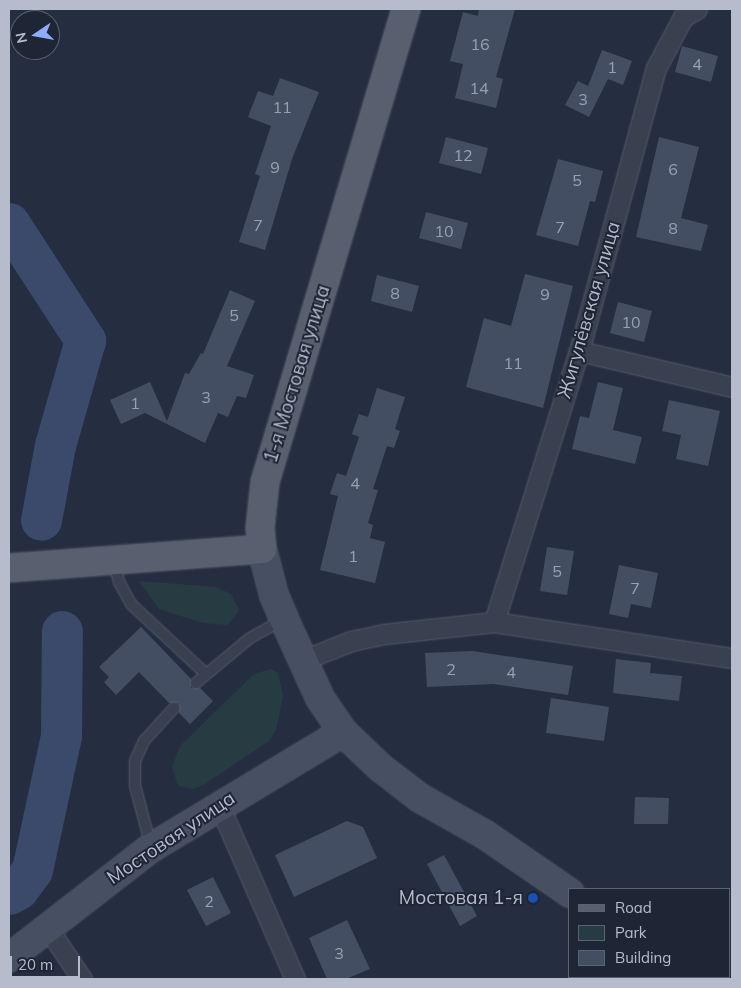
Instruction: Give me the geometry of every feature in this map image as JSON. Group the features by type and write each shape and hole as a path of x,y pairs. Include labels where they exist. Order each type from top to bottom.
{"main road":[{"name":"1-я Мостовая улица","path":"406,9 265,482 260,521 262,549 274,595 284,619 320,698 343,732 381,768 420,798 484,834 568,891"},
{"path":"9,568 114,558 262,549"},
{"name":"Мостовая улица","path":"9,958 151,848 219,805 343,732"}],"street":[{"name":"Жигулёвская улица","path":"494,622 579,351 656,68 685,11"},
{"path":"579,351 732,387"},
{"path":"303,660 351,641 384,634 494,622 732,658"},
{"path":"219,805 295,979"},
{"path":"47,927 82,979"}],"lane":[{"path":"114,558 119,582 132,605 206,674"},
{"path":"196,683 250,638 284,619"},
{"path":"151,848 135,786 134,761 144,742 174,708"}],"green space":[{"path":"139,581 216,587 231,594 239,610 228,625 203,623 159,609"},
{"path":"271,669 278,673 283,696 276,730 269,741 205,784 193,789 178,786 172,767 180,746 254,674"}],"building":[{"path":"479,9 515,9 496,77 503,79 496,108 455,98 463,64 450,61 463,12 478,16"},
{"path":"682,46 718,56 711,82 675,72"},
{"path":"602,50 632,61 623,85 608,79 589,117 565,105 578,81 588,86"},
{"path":"280,78 319,92 292,159 265,250 239,242 260,176 255,174 271,126 248,117 258,91 273,96"},
{"path":"446,137 488,148 481,174 439,163"},
{"path":"659,137 699,147 681,218 708,225 701,251 636,237"},
{"path":"558,159 603,171 595,202 590,201 578,246 536,235"},
{"path":"426,212 468,223 461,249 419,238"},
{"path":"525,274 573,286 543,408 466,387 484,318 511,326"},
{"path":"377,275 419,286 412,312 371,301"},
{"path":"230,290 255,301 227,366 254,375 246,398 237,396 228,417 218,413 205,443 145,413 121,424 110,400 150,382 167,421 185,373 189,374 201,353 203,354"},
{"path":"618,302 652,311 644,342 610,333"},
{"path":"598,382 623,388 613,430 642,437 635,464 572,449 580,416 589,418"},
{"path":"377,388 405,397 395,429 400,431 394,448 387,446 373,489 378,490 368,523 373,525 370,538 385,542 375,583 320,570 338,496 330,494 337,473 346,476 359,437 352,434 359,414 368,417"},
{"path":"669,400 720,411 708,466 676,459 681,435 662,431"},
{"path":"547,547 574,551 567,595 540,591"},
{"path":"619,565 658,573 651,608 631,604 628,618 609,614"},
{"path":"141,627 191,679 191,688 200,688 213,701 190,724 179,713 179,703 169,703 139,672 116,695 104,682 109,677 99,667"},
{"path":"472,651 573,666 568,695 494,684 427,687 425,653"},
{"path":"616,659 651,663 650,673 682,676 679,701 613,693"},
{"path":"551,698 609,707 604,741 546,733"},
{"path":"635,797 669,798 668,824 634,824"},
{"path":"347,821 363,827 377,858 294,897 275,855"},
{"path":"444,855 477,916 460,926 427,864"},
{"path":"213,877 231,913 206,926 187,890"},
{"path":"347,920 370,969 346,979 327,979 309,938"}],"waterway":[{"path":"9,223 85,340 55,445 41,520"},
{"path":"9,894 18,889 32,870 61,736 62,631"}],"place":[{"name":"Мостовая 1-я","path":"533,898"}]}
